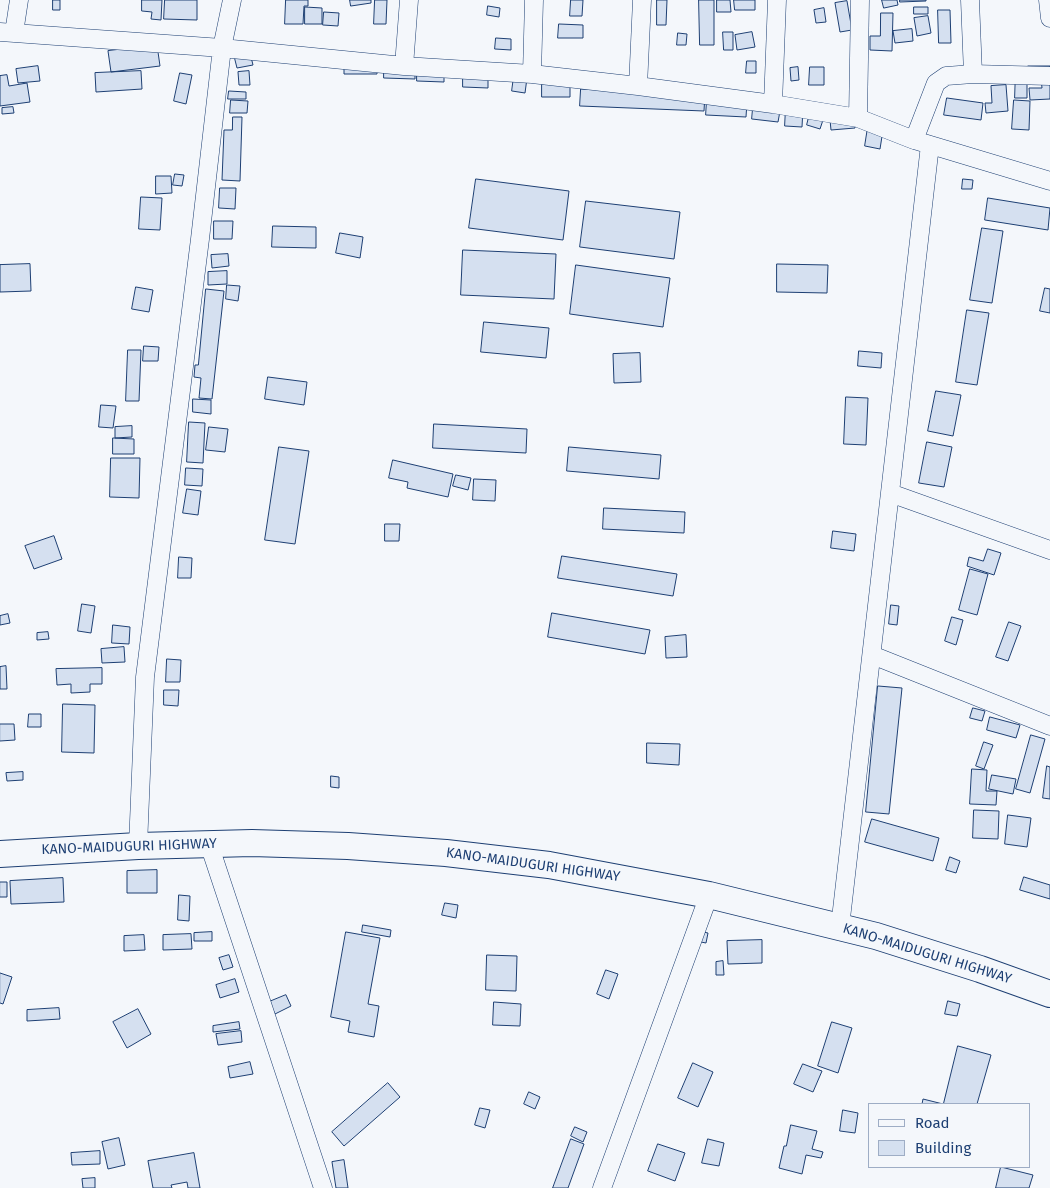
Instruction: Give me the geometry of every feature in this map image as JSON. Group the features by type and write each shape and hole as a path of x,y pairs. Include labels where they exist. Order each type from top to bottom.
{"highway":[{"name":"KANO-MAIDUGURI HIGHWAY","path":"0,854 138,846 252,843 348,846 446,853 549,865 709,895 876,936 971,966 1050,994"}],"street":[{"path":"19,0 7,33 222,48 404,66 532,74 773,104 858,118 922,143 1050,180"},
{"path":"138,846 145,677 198,258 222,48 232,0"},
{"path":"404,66 409,0"},
{"path":"532,74 534,0"},
{"path":"638,86 642,0"},
{"path":"773,104 777,0"},
{"path":"858,118 860,0"},
{"path":"970,0 973,74"},
{"path":"1048,0 1050,18"},
{"path":"840,927 890,493 922,143 936,83 946,76 973,74 1050,76"},
{"path":"890,493 1050,550"},
{"path":"872,655 1050,726"},
{"path":"209,844 323,1188"},
{"path":"602,1188 709,895"}],"building":[{"path":"53,0 60,0 60,10 53,10"},
{"path":"142,0 162,0 161,20 151,19 152,12 142,11"},
{"path":"165,0 197,0 197,20 164,19"},
{"path":"286,0 308,0 308,6 304,6 303,24 285,24"},
{"path":"350,0 371,0 371,3 351,6"},
{"path":"375,0 387,0 386,24 374,24"},
{"path":"571,0 583,0 582,16 570,16"},
{"path":"657,0 667,0 666,25 657,25"},
{"path":"699,0 714,0 714,45 700,45"},
{"path":"717,0 730,0 731,12 717,12"},
{"path":"734,0 755,0 755,10 735,10"},
{"path":"882,0 897,0 898,5 884,8"},
{"path":"900,0 926,0 926,1 900,2"},
{"path":"847,1 852,30 840,32 835,3"},
{"path":"488,6 500,8 499,17 487,15"},
{"path":"305,7 322,8 322,24 305,24"},
{"path":"914,7 928,7 928,14 914,14"},
{"path":"824,8 826,22 816,23 814,10"},
{"path":"938,10 950,10 951,43 939,43"},
{"path":"324,12 339,13 338,26 323,25"},
{"path":"881,13 893,13 892,51 870,50 870,36 880,36"},
{"path":"928,16 931,33 917,36 914,18"},
{"path":"559,24 583,25 583,38 558,38"},
{"path":"912,29 913,41 895,43 893,31"},
{"path":"723,32 733,32 733,50 724,50"},
{"path":"752,32 755,47 737,50 735,35"},
{"path":"678,33 687,34 686,45 677,45"},
{"path":"496,38 511,39 511,50 495,49"},
{"path":"157,45 160,66 111,72 108,51"},
{"path":"250,53 253,65 237,68 234,56"},
{"path":"747,61 756,61 756,73 746,73"},
{"path":"377,64 377,74 344,74 344,65"},
{"path":"38,66 40,81 18,83 16,69"},
{"path":"1028,66 1050,66 1050,99 1030,100 1029,88 1042,88 1041,78 1028,78"},
{"path":"798,67 799,80 791,81 790,68"},
{"path":"810,67 824,67 824,85 809,85"},
{"path":"384,69 415,70 415,79 384,78"},
{"path":"1016,69 1027,69 1027,98 1015,98"},
{"path":"417,70 444,71 444,82 417,81"},
{"path":"141,71 142,89 96,92 95,73"},
{"path":"249,71 250,85 239,85 238,72"},
{"path":"463,72 488,73 488,88 463,87"},
{"path":"180,73 192,75 186,104 174,101"},
{"path":"7,75 9,86 27,83 30,102 0,106 0,76"},
{"path":"514,76 527,78 525,93 512,91"},
{"path":"542,84 570,85 570,97 542,97"},
{"path":"1006,85 1008,111 986,113 985,103 992,103 991,86"},
{"path":"581,89 705,94 704,111 580,106"},
{"path":"229,91 246,92 246,99 228,99"},
{"path":"947,98 983,103 981,120 944,115"},
{"path":"231,100 248,101 247,113 230,113"},
{"path":"707,100 747,102 746,117 706,115"},
{"path":"1014,100 1030,101 1029,130 1012,129"},
{"path":"13,107 14,113 2,114 2,108"},
{"path":"786,107 803,108 802,127 785,126"},
{"path":"753,108 780,111 778,122 752,119"},
{"path":"810,113 824,117 820,129 807,125"},
{"path":"233,117 242,117 240,181 222,180 224,130 232,130"},
{"path":"855,119 855,128 831,130 830,120"},
{"path":"868,127 883,130 880,149 865,146"},
{"path":"175,174 184,175 182,186 173,185"},
{"path":"156,176 171,176 172,193 156,194"},
{"path":"476,179 569,191 563,240 469,228"},
{"path":"963,179 973,180 972,189 962,189"},
{"path":"220,188 236,188 235,209 219,208"},
{"path":"141,197 162,198 160,230 139,229"},
{"path":"988,198 1050,208 1048,230 985,220"},
{"path":"586,201 680,212 674,259 580,247"},
{"path":"214,221 233,221 232,239 214,239"},
{"path":"273,226 316,227 316,248 272,247"},
{"path":"982,228 1003,231 992,303 970,300"},
{"path":"340,233 363,237 360,258 336,253"},
{"path":"463,250 556,254 554,299 461,295"},
{"path":"228,254 229,266 212,268 211,255"},
{"path":"30,264 31,291 0,292 0,265"},
{"path":"777,264 828,265 827,293 777,292"},
{"path":"576,265 670,278 663,327 570,314"},
{"path":"227,271 227,284 208,285 208,272"},
{"path":"227,285 240,286 238,301 226,299"},
{"path":"136,287 153,290 149,312 132,309"},
{"path":"1045,288 1050,289 1050,313 1040,311"},
{"path":"206,289 224,291 212,399 199,398 201,378 194,377 195,365 198,365"},
{"path":"967,310 989,313 977,385 956,382"},
{"path":"484,322 549,328 546,358 481,352"},
{"path":"144,346 159,347 158,361 143,361"},
{"path":"128,350 141,350 139,401 126,401"},
{"path":"859,351 882,353 881,368 858,366"},
{"path":"640,353 641,382 614,383 613,354"},
{"path":"268,377 307,382 304,405 265,399"},
{"path":"936,391 961,395 953,436 928,431"},
{"path":"846,397 868,398 866,445 844,444"},
{"path":"193,399 211,400 211,414 193,412"},
{"path":"101,405 116,406 113,428 99,427"},
{"path":"189,422 205,423 203,463 187,462"},
{"path":"434,424 527,429 526,453 433,448"},
{"path":"132,426 132,437 115,438 115,427"},
{"path":"209,427 228,429 225,452 206,450"},
{"path":"113,438 134,439 134,454 113,454"},
{"path":"927,442 952,447 944,487 919,483"},
{"path":"279,447 309,451 295,544 265,540"},
{"path":"569,447 661,455 659,479 567,471"},
{"path":"111,458 140,458 139,498 110,497"},
{"path":"393,460 453,474 448,497 407,488 408,482 389,478"},
{"path":"186,468 203,469 202,486 185,485"},
{"path":"456,475 471,478 468,490 453,486"},
{"path":"474,479 496,480 495,501 473,500"},
{"path":"187,489 201,491 198,515 183,513"},
{"path":"604,508 685,512 684,533 603,529"},
{"path":"385,524 400,524 399,541 385,541"},
{"path":"833,531 856,534 854,551 831,548"},
{"path":"54,536 62,559 34,569 25,546"},
{"path":"988,549 1001,553 994,575 967,566 969,557 983,561"},
{"path":"562,556 677,574 673,596 558,578"},
{"path":"179,557 192,558 191,578 178,578"},
{"path":"970,569 988,574 977,615 959,610"},
{"path":"82,604 95,606 91,633 78,631"},
{"path":"891,605 899,606 897,625 889,624"},
{"path":"552,613 650,630 645,654 548,637"},
{"path":"8,614 10,623 0,625 0,616"},
{"path":"952,617 963,620 956,645 945,641"},
{"path":"1009,622 1021,626 1008,661 996,657"},
{"path":"113,625 130,627 129,644 112,643"},
{"path":"48,632 49,639 37,640 37,633"},
{"path":"686,635 687,657 666,658 665,637"},
{"path":"124,647 125,662 102,663 101,649"},
{"path":"167,659 181,660 180,682 166,682"},
{"path":"6,666 7,689 0,689 0,667"},
{"path":"102,668 102,684 90,684 90,692 71,693 71,684 57,685 56,669"},
{"path":"878,686 902,688 889,814 866,812"},
{"path":"164,690 179,690 178,706 164,705"},
{"path":"63,704 95,705 94,753 62,752"},
{"path":"973,708 985,711 982,721 970,718"},
{"path":"29,714 41,714 41,727 28,727"},
{"path":"990,717 1020,725 1016,738 987,730"},
{"path":"0,724 14,724 15,740 0,741"},
{"path":"1031,735 1045,739 1030,793 1016,789"},
{"path":"984,742 993,745 984,769 976,766"},
{"path":"647,743 680,744 679,765 647,763"},
{"path":"1047,766 1050,767 1050,799 1043,798"},
{"path":"972,769 987,770 986,791 997,791 996,805 970,804"},
{"path":"23,772 23,780 7,781 6,773"},
{"path":"992,775 1016,779 1013,794 989,789"},
{"path":"331,776 339,777 339,788 331,787"},
{"path":"974,810 999,811 998,839 973,838"},
{"path":"1008,815 1031,818 1027,847 1005,844"},
{"path":"872,819 939,838 933,861 865,842"},
{"path":"950,857 960,861 956,873 946,870"},
{"path":"157,870 157,893 127,893 127,871"},
{"path":"1024,877 1050,885 1050,899 1020,890"},
{"path":"63,878 64,902 11,904 10,881"},
{"path":"0,882 7,882 7,897 0,897"},
{"path":"179,895 190,896 189,921 178,920"},
{"path":"445,903 458,905 456,918 442,915"},
{"path":"363,925 391,930 390,937 362,932"},
{"path":"698,931 708,933 706,943 696,941"},
{"path":"212,932 212,941 194,941 194,933"},
{"path":"346,932 380,938 368,1004 379,1006 374,1037 348,1032 350,1021 331,1017"},
{"path":"191,934 192,949 163,950 163,935"},
{"path":"144,935 145,950 124,951 124,936"},
{"path":"762,940 762,963 728,964 727,941"},
{"path":"229,955 233,967 223,970 219,958"},
{"path":"487,955 517,956 516,991 486,990"},
{"path":"723,961 724,975 716,975 716,962"},
{"path":"606,970 618,974 609,999 597,994"},
{"path":"0,973 12,977 3,1004 0,1003"},
{"path":"235,979 239,992 220,998 216,985"},
{"path":"286,995 291,1006 275,1014 269,1002"},
{"path":"948,1001 960,1004 957,1016 945,1014"},
{"path":"494,1002 521,1004 520,1026 493,1025"},
{"path":"59,1008 60,1019 27,1021 27,1010"},
{"path":"138,1009 151,1034 127,1048 113,1022"},
{"path":"239,1022 240,1029 213,1032 213,1026"},
{"path":"832,1022 852,1028 838,1073 818,1066"},
{"path":"241,1031 242,1042 218,1045 216,1034"},
{"path":"958,1046 991,1055 977,1103 943,1103"},
{"path":"250,1062 253,1074 230,1078 228,1067"},
{"path":"693,1063 713,1072 698,1107 678,1098"},
{"path":"803,1064 822,1071 813,1092 794,1084"},
{"path":"388,1083 400,1097 344,1146 332,1132"},
{"path":"529,1092 540,1097 535,1109 524,1104"},
{"path":"923,1099 939,1103 922,1103"},
{"path":"480,1108 490,1110 485,1128 475,1125"},
{"path":"843,1110 858,1113 855,1133 840,1131"},
{"path":"791,1125 817,1131 812,1149 823,1152 821,1158 806,1155 802,1174 779,1168"},
{"path":"575,1127 587,1132 583,1142 571,1136"},
{"path":"119,1138 125,1165 108,1169 102,1142"},
{"path":"571,1139 584,1144 568,1188 553,1188"},
{"path":"708,1139 724,1143 719,1166 702,1163"},
{"path":"658,1144 685,1153 675,1181 648,1171"},
{"path":"100,1151 100,1164 72,1165 71,1153"},
{"path":"194,1153 200,1188 188,1188 187,1182 171,1185 172,1188 153,1188 148,1161"},
{"path":"344,1160 348,1188 336,1188 332,1162"},
{"path":"1001,1168 1033,1175 1029,1188 996,1188"},
{"path":"95,1178 95,1188 83,1188 82,1179"}]}
